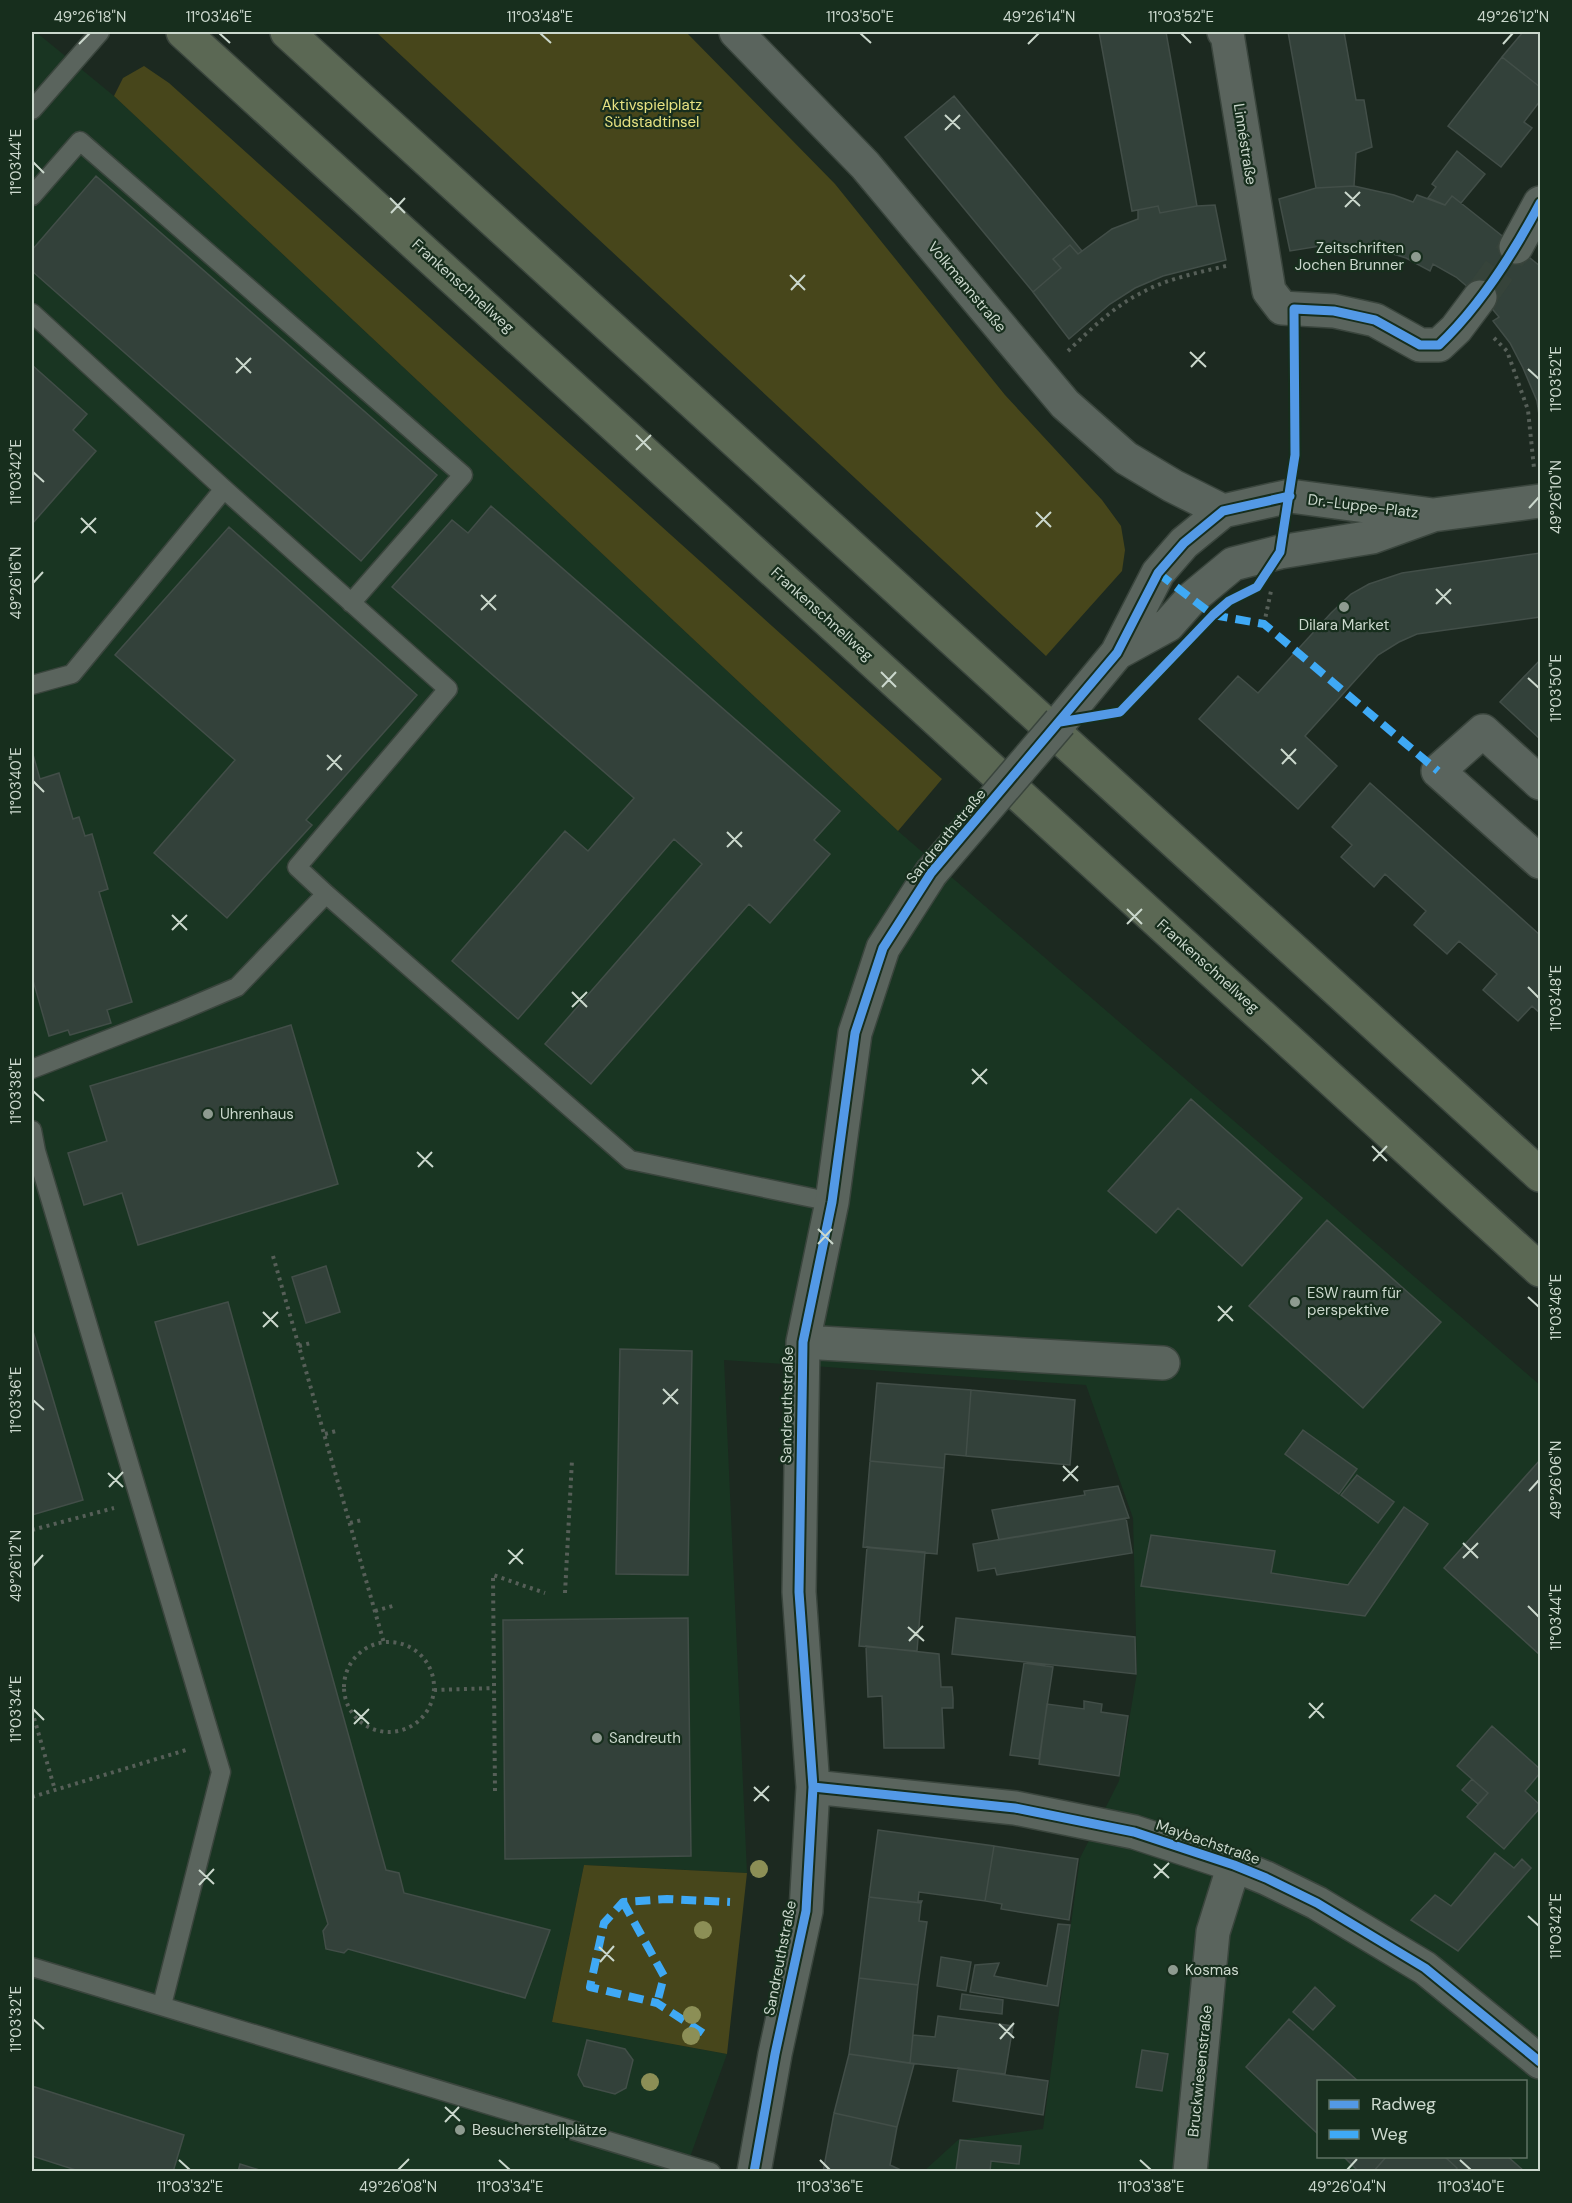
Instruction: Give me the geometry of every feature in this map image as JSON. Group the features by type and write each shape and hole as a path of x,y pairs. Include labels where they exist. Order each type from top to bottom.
{"highway":[{"name":"Frankenschnellweg","path":"183,32 1540,1270"},
{"path":"287,32 1540,1175"}],"street":[{"name":"Volkmannstraße","path":"736,32 865,165 1065,404 1126,458 1173,486 1223,511"},
{"name":"Linnéstraße","path":"1224,32 1227,34 1263,259"},
{"path":"1516,247 1540,203"},
{"path":"1263,259 1269,291 1282,308 1334,311 1375,320 1420,345 1439,345 1456,329 1474,305"},
{"name":"Dr.-Luppe-Platz","path":"1223,511 1290,496 1433,515"},
{"name":"Dr.-Luppe-Platz","path":"1233,564 1280,552 1372,537 1433,515 1539,501"},
{"path":"1223,511 1233,564"},
{"name":"Sandreuthstraße","path":"754,2172 806,1911 813,1787 799,1592 803,1342 832,1202 855,1033 883,948 931,873 1118,653 1158,573 1184,543 1223,511"},
{"name":"Sandreuthstraße","path":"1118,653 1168,625 1192,598 1233,564"},
{"path":"1540,783 1483,731 1438,771 1540,862"},
{"name":"Sandreuthstraße","path":"803,1342 1163,1364"},
{"name":"Maybachstraße","path":"813,1787 1015,1808 1134,1832 1234,1865 1317,1903 1425,1968 1540,2062"},
{"name":"Bruckwiesenstraße","path":"1190,2172 1213,1932 1234,1865"}],"lane":[{"path":"32,110 100,32"},
{"path":"32,196 80,141 463,475 351,603"},
{"path":"32,313 224,489 448,689 297,867 630,1160 832,1202"},
{"path":"32,685 72,674 224,489"},
{"path":"32,1069 237,987 326,894"},
{"path":"32,1130 36,1151 221,1772 162,2005"},
{"path":"32,1967 711,2172"}],"path":[{"path":"1042,377 1102,319 1141,293 1186,276 1263,259"},
{"path":"1474,305 1507,351 1528,410 1539,501"},
{"path":"273,1256 384,1643"},
{"path":"299,1346 311,1343"},
{"path":"324,1434 336,1431"},
{"path":"565,1593 573,1460"},
{"path":"32,1530 141,1501"},
{"path":"350,1523 362,1520"},
{"path":"495,1791 493,1575 545,1593"},
{"path":"375,1611 396,1605"},
{"path":"384,1643 400,1644 414,1650 425,1661 432,1674 434,1690 431,1705 422,1718 409,1728 394,1732 379,1732 364,1725 353,1714 346,1700 344,1685 348,1670 357,1657 369,1647 384,1643"},
{"path":"434,1690 494,1688"},
{"path":"32,1711 55,1790"},
{"path":"32,1797 213,1742"}],"shaded area":[{"path":"32,32 36,32 114,96 898,831 1540,1385 1540,2171 924,2171 958,2140 1043,2129 1080,1858 1119,1781 1137,1673 1133,1518 1086,1385 724,1360 747,1873 584,1865 552,2022 727,2054 685,2171 32,2172"}],"green space":[{"name":"Aktivspielplatz Südstadtinsel","path":"376,32 686,32 835,184 1005,395 1102,500 1121,526 1125,550 1122,571 1046,656"},
{"path":"144,66 169,83 942,779 898,831 114,96 123,78"},
{"path":"584,1865 747,1873 727,2054 552,2022"}],"building":[{"path":"1099,32 1166,32 1197,206 1160,213 1158,206 1132,211"},
{"path":"1288,32 1344,32 1356,100 1364,100 1372,147 1356,153 1354,186 1316,188"},
{"path":"1523,32 1540,32 1540,87 1502,57"},
{"path":"1502,57 1540,87 1540,101 1524,122 1532,128 1501,167 1448,126"},
{"path":"954,96 1082,251 1078,254 1070,245 1053,259 1061,268 1033,292 905,137"},
{"path":"1457,151 1485,174 1461,203 1452,196 1445,205 1428,198 1436,187 1432,184"},
{"path":"96,176 437,475 361,561 32,271 32,250"},
{"path":"1354,186 1413,202 1417,195 1445,205 1452,196 1540,266 1540,422 1537,401 1523,368 1510,343 1493,321 1499,317 1489,305 1456,277 1433,264 1430,271 1406,258 1374,248 1347,245 1320,246 1290,251 1279,199 1316,188"},
{"path":"1215,205 1226,260 1163,276 1135,288 1110,304 1069,339 1033,292 1061,268 1053,259 1070,245 1078,254 1112,229 1138,219 1138,210 1158,206 1160,213"},
{"path":"32,365 87,414 73,430 96,451 32,524"},
{"path":"491,506 840,811 814,840 830,854 770,923 749,904 591,1084 545,1044 702,864 674,839 518,1019 452,961 565,831 588,851 634,798 392,587 452,520 468,533"},
{"path":"229,527 417,695 306,820 312,825 227,918 154,853 235,760 115,655"},
{"path":"1540,553 1540,617 1417,634 1378,655 1305,736 1337,766 1298,809 1199,719 1238,676 1258,693 1331,613 1351,594 1369,584 1402,573"},
{"path":"1540,660 1540,739 1500,702"},
{"path":"32,751 40,779 59,773 73,819 79,817 85,836 92,834 108,889 99,892 132,1002 107,1010 111,1023 70,1035 68,1030 49,1036 32,977"},
{"path":"1370,783 1540,935 1540,1013 1532,1006 1518,1021 1483,990 1497,974 1459,941 1447,954 1414,925 1426,911 1385,874 1374,887 1341,857 1352,845 1332,827"},
{"name":"Uhrenhaus","path":"291,1025 338,1184 138,1245 122,1193 84,1205 68,1153 107,1141 90,1086"},
{"path":"1191,1099 1302,1198 1242,1266 1178,1208 1156,1233 1108,1191"},
{"path":"1327,1220 1441,1322 1363,1408 1249,1306"},
{"path":"326,1266 340,1312 306,1323 292,1277"},
{"path":"228,1302 386,1870 399,1873 404,1893 550,1930 525,1998 348,1949 344,1953 326,1949 323,1931 328,1924 155,1322"},
{"path":"32,1328 83,1500 32,1515"},
{"path":"620,1349 692,1351 688,1575 616,1574"},
{"path":"877,1383 971,1390 966,1456 945,1454 944,1468 870,1461"},
{"path":"971,1390 1075,1400 1070,1465 966,1456"},
{"path":"1303,1430 1357,1469 1339,1494 1285,1454"},
{"path":"1540,1460 1540,1655 1444,1568"},
{"path":"870,1461 944,1468 937,1554 863,1547"},
{"path":"1357,1475 1394,1502 1378,1523 1341,1495"},
{"path":"1118,1486 1129,1518 999,1540 992,1510 1085,1495 1084,1491"},
{"path":"1404,1507 1428,1524 1365,1616 1141,1586 1151,1535 1275,1551 1271,1573 1348,1585"},
{"path":"1126,1518 1132,1553 997,1575 995,1568 978,1571 973,1544"},
{"path":"867,1547 925,1552 917,1651 859,1646"},
{"name":"Sandreuth","path":"688,1618 691,1856 505,1859 503,1620"},
{"path":"956,1618 1135,1637 1136,1674 952,1654"},
{"path":"866,1646 939,1654 941,1687 952,1687 953,1698 953,1708 942,1708 944,1748 884,1748 882,1696 868,1697"},
{"path":"1024,1663 1053,1667 1039,1759 1010,1755"},
{"path":"1084,1701 1102,1704 1101,1712 1128,1716 1119,1776 1039,1764 1047,1704 1084,1709"},
{"path":"1492,1726 1540,1769 1540,1773 1525,1791 1540,1805 1540,1808 1504,1849 1467,1817 1488,1793 1457,1766"},
{"path":"1472,1779 1488,1793 1478,1804 1462,1790"},
{"path":"878,1830 994,1846 985,1901 919,1892 918,1901 922,1901 921,1903 869,1897"},
{"path":"994,1846 1078,1859 1069,1920 1001,1909 1002,1904 985,1901"},
{"path":"1495,1853 1514,1868 1522,1859 1531,1868 1458,1951 1411,1920 1435,1895 1451,1906"},
{"path":"869,1897 921,1903 919,1921 927,1922 918,1985 859,1978"},
{"path":"1058,1924 1070,1925 1058,2006 970,1992 975,1965 999,1963 994,1976 1047,1986"},
{"path":"941,1957 971,1962 966,1991 937,1986"},
{"path":"859,1978 918,1985 910,2063 849,2054"},
{"path":"1315,1987 1335,2006 1313,2030 1293,2012"},
{"path":"962,1994 1003,2000 1002,2014 960,2009"},
{"path":"938,2016 1013,2026 1005,2074 910,2063 913,2035 935,2037"},
{"path":"1289,2019 1357,2080 1317,2080 1317,2133 1246,2067"},
{"path":"587,2040 625,2049 633,2060 626,2088 615,2094 584,2086 578,2075"},
{"path":"1142,2050 1168,2054 1162,2091 1136,2087"},
{"path":"849,2054 914,2064 897,2127 834,2113"},
{"path":"958,2068 1048,2081 1043,2115 953,2101"},
{"path":"32,2086 184,2135 173,2172 82,2172 32,2156"},
{"path":"834,2113 897,2127 890,2165 905,2172 823,2172"},
{"path":"960,2140 1021,2146 1019,2164 991,2161 990,2172 956,2170"},
{"path":"1345,2158 1385,2158 1373,2172 1359,2172"},
{"path":"1385,2158 1446,2158 1457,2168 1454,2172 1373,2172"},
{"path":"1446,2158 1509,2158 1524,2171 1454,2172 1457,2168"},
{"path":"240,2164 266,2172 238,2172"}],"tunnel":[{"path":"1480,297 1516,247"}],"marked path":[{"path":"1158,573 1213,615 1264,624 1438,771"},
{"path":"703,2033 657,2003 590,1987 604,1923 623,1902 667,1899 730,1902"},
{"path":"623,1902 664,1976 657,2003"}],"cycle path":[{"path":"1060,722 1120,712 1213,615 1229,601 1257,587 1280,552 1295,455 1294,309 1334,311 1375,320 1420,345 1439,345 1469,313 1495,278 1540,203"},
{"path":"754,2172 775,2054 806,1911 813,1787 799,1592 803,1342 832,1202 855,1033 883,948 931,873 1117,653 1158,573 1184,543 1223,511 1290,496"},
{"path":"813,1787 1015,1808 1134,1832 1234,1865 1317,1903 1425,1968 1540,2062"}],"place":[{"name":"Zeitschriften Jochen Brunner","path":"1416,257"},
{"name":"Dilara Market","path":"1344,607"},
{"name":"Uhrenhaus","path":"208,1114"},
{"name":"ESW raum für perspektive","path":"1295,1302"},
{"name":"Sandreuth","path":"597,1738"},
{"name":"Kosmas","path":"1173,1970"},
{"name":"Besucherstellplätze","path":"460,2130"}]}
